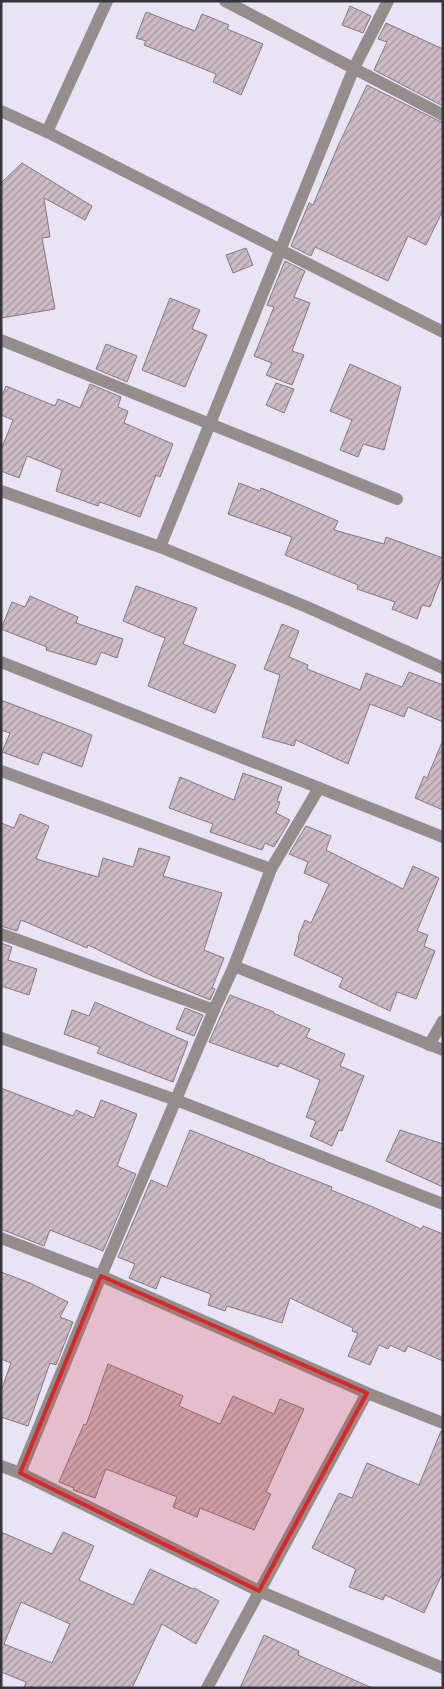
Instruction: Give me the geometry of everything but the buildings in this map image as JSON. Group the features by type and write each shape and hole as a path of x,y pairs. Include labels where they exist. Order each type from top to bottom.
{"street":[{"path":"47,132 107,1"},
{"path":"225,1 443,115"},
{"path":"160,547 282,250 354,68 388,1"},
{"path":"1,111 47,132 443,332"},
{"path":"1,340 397,498"},
{"path":"1,491 160,547 307,607 443,668"},
{"path":"1,662 443,837"},
{"path":"1,771 271,869"},
{"path":"20,1474 101,1276 234,966 271,869 319,788"},
{"path":"1,934 214,1010"},
{"path":"234,966 443,1050"},
{"path":"429,1045 443,1021"},
{"path":"1,1038 176,1100 443,1204"},
{"path":"1,1238 101,1276 443,1424"},
{"path":"207,1688 367,1392"},
{"path":"1,1466 259,1591 443,1668"}],"highlighted area":[{"path":"101,1276 367,1393 259,1591 20,1473"}]}
